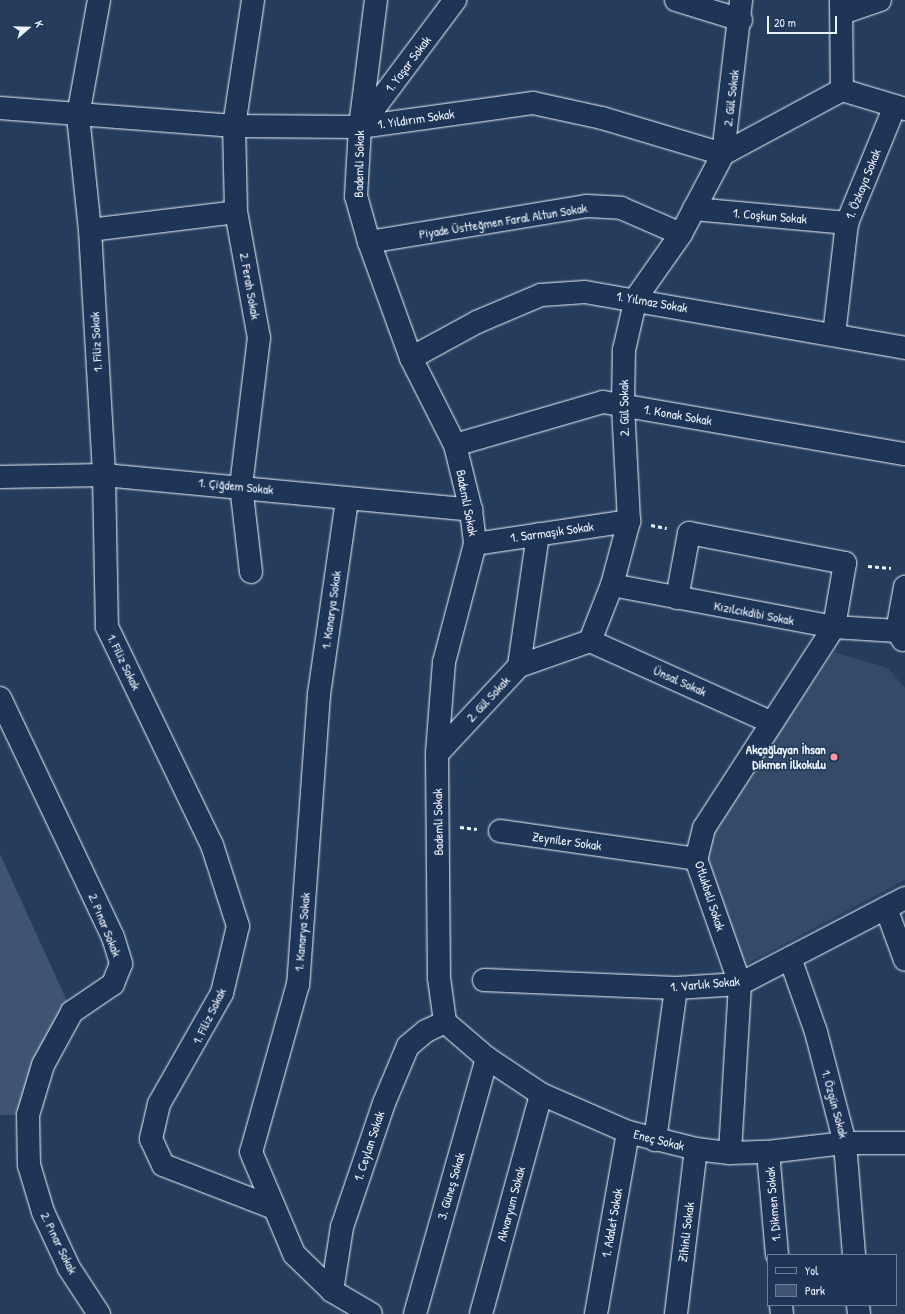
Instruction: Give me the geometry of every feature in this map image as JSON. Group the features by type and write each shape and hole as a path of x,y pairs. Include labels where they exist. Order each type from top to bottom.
{"street":[{"name":"1. Filiz Sokak","path":"99,0 78,116 90,230 104,475 107,627 212,845 238,926 222,993 159,1104 151,1139 163,1165 274,1208"},
{"name":"2. Ferah Sokak","path":"251,572 241,486 259,338 236,212 234,126 253,0"},
{"name":"Bademli Sokak","path":"376,0 360,127 356,196 368,242 411,358 454,445 471,510 475,544 444,662 437,754 439,978 445,1022"},
{"name":"1. Yaşar Sokak","path":"360,127 456,0"},
{"path":"676,0 741,10"},
{"path":"842,90 841,7 880,0"},
{"name":"2. Gül Sokak","path":"437,754 519,666 590,641 612,585 629,521 623,405 624,350 636,298 681,234 723,154 741,10"},
{"path":"723,154 842,90 900,108"},
{"name":"1. Yıldırım Sokak","path":"0,108 78,116 234,126 360,127 533,104 602,118 723,154"},
{"name":"1. Özkaya Sokak","path":"834,335 847,222 900,108"},
{"name":"Piyade Üstteğmen Faral Altun Sokak","path":"368,242 586,206 621,208 681,234"},
{"name":"1. Coşkun Sokak","path":"694,209 847,222"},
{"path":"90,230 236,212"},
{"name":"1. Yılmaz Sokak","path":"411,358 477,322 541,295 585,292 636,298 905,348"},
{"name":"1. Konak Sokak","path":"454,445 603,402 905,454"},
{"name":"1. Çiğdem Sokak","path":"0,477 104,475 241,486 347,500 471,510"},
{"name":"1. Kanarya Sokak","path":"347,500 319,694 298,984 251,1152 294,1254 332,1292 371,1314"},
{"name":"1. Sarmaşık Sokak","path":"475,544 629,521"},
{"path":"677,598 689,533 845,563 834,627"},
{"path":"519,666 538,534"},
{"path":"901,578 902,634"},
{"name":"Kızılcıkdibi Sokak","path":"612,585 834,627 902,634"},
{"name":"Otlukbeli Sokak","path":"730,1152 740,984 696,859 704,828 770,722 834,627"},
{"name":"Ünsal Sokak","path":"590,641 770,722"},
{"name":"2. Pınar Sokak","path":"0,698 113,938 121,964 114,984 72,1012 44,1065 28,1115 29,1165 43,1212 69,1268 98,1314"},
{"name":"Zeyniler Sokak","path":"500,831 696,859"},
{"name":"1. Varlık Sokak","path":"484,980 676,988 740,984 905,898"},
{"path":"886,908 905,960"},
{"name":"1. Özgün Sokak","path":"790,958 816,1032 845,1143 854,1254"},
{"path":"656,1140 676,988"},
{"name":"Eneç Sokak","path":"445,1022 487,1058 541,1094 628,1132 656,1140 696,1149 730,1152 768,1152 845,1143 905,1143"},
{"name":"1. Ceylan Sokak","path":"332,1292 342,1227 384,1103 408,1046 426,1031 445,1022"},
{"name":"3. Güneş Sokak","path":"415,1314 487,1058"},
{"name":"Akvaryum Sokak","path":"481,1314 541,1094"},
{"name":"1. Adalet Sokak","path":"596,1314 628,1132"},
{"name":"Zihinli Sokak","path":"676,1314 696,1149"},
{"name":"1. Dikmen Sokak","path":"768,1152 777,1254"}],"path":[{"path":"629,521 689,533"},
{"path":"845,563 901,578"},
{"path":"438,825 500,831"}],"shaded area":[{"name":"Akçağlayan İhsan Dikmen İlkokulu","path":"834,652 888,668 905,688 905,880 739,968 707,863 715,825"}],"green space":[{"path":"0,854 72,1012 28,1115 0,1115"}],"place":[{"name":"Akçağlayan İhsan Dikmen İlkokulu","path":"834,757"}]}
